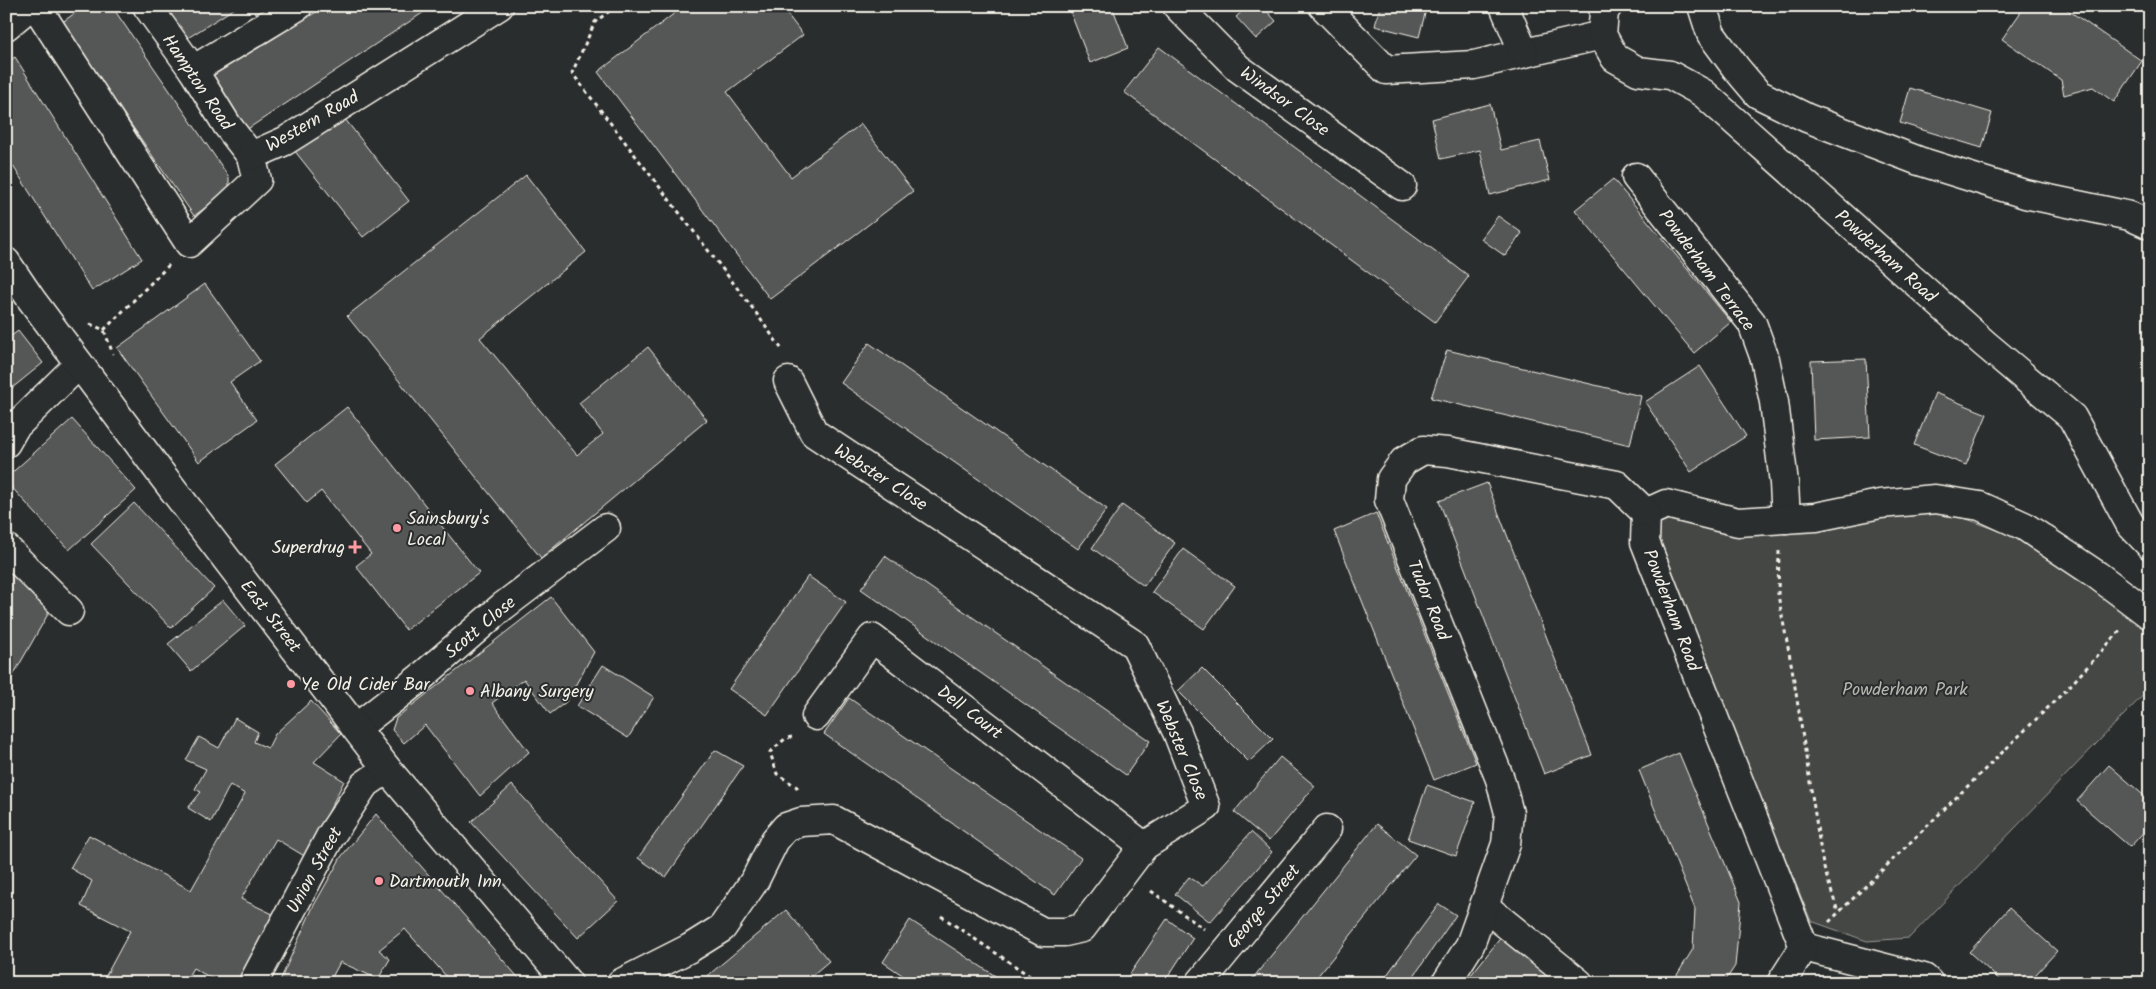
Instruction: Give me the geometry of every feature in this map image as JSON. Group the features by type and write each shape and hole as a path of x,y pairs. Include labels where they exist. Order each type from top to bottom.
{"street":[{"path":"6,26 30,6"},
{"path":"36,6 189,243"},
{"name":"Hampton Road","path":"147,6 193,70 227,125 251,156"},
{"path":"193,70 298,6"},
{"name":"Western Road","path":"189,243 257,180 251,156 285,141 499,6"},
{"name":"Windsor Close","path":"1177,6 1238,68 1402,186"},
{"path":"1323,6 1386,70 1474,65 1602,35 1604,12 1608,6"},
{"path":"1504,6 1524,53"},
{"path":"1702,6 1711,34 1758,94 1790,110 1919,161 2025,194 2130,216 2150,225"},
{"name":"Powderham Road","path":"1602,35 1615,58 1638,71 1670,75 1703,93 1985,344 2072,417 2130,524 2150,545"},
{"name":"Powderham Terrace","path":"1636,176 1752,323 1765,359 1774,402 1784,483 1781,519"},
{"name":"East Street","path":"6,262 158,471 387,768 568,983"},
{"path":"6,443 15,427 79,364"},
{"name":"Webster Close","path":"621,983 690,948 722,928 755,880 775,840 786,827 801,822 834,820 1042,932 1064,932 1082,928 1144,846 1206,807 1177,732 1135,645 814,433 788,381"},
{"name":"Tudor Road","path":"1446,983 1470,945 1485,907 1506,844 1509,812 1500,779 1389,500 1391,479 1404,461 1423,450 1448,452 1617,485 1646,513"},
{"path":"1646,513 1666,504 1738,522 1816,517 1880,504 1935,499 1980,506 2024,526 2097,575 2150,615"},
{"name":"Powderham Road","path":"1646,513 1645,542 1804,947"},
{"name":"Scott Close","path":"356,728 420,678 502,607 606,528"},
{"path":"6,548 69,611"},
{"name":"Dell Court","path":"816,716 872,638 1144,846"},
{"name":"Union Street","path":"253,983 330,836 364,785 387,768"},
{"name":"George Street","path":"1200,983 1326,829"},
{"path":"1485,907 1580,983"},
{"path":"1780,983 1804,947 1924,978 1930,983"}],"path":[{"path":"616,6 595,22 572,73 754,310 784,353"},
{"path":"104,330 189,243"},
{"path":"1781,519 1778,595 1792,668 1823,865 1838,912 2067,689 2124,627"},
{"path":"801,822 797,787 777,774 770,752 786,738 803,735 816,716"},
{"path":"1124,872 1229,947"},
{"path":"934,911 1040,983"}],"green space":[{"name":"Powderham Park","path":"1952,514 2017,537 2150,627 2150,688 1909,938 1867,941 1811,921 1695,638 1658,541 1660,523 1675,517"}],"building":[{"path":"85,6 113,8 229,177 229,190 194,216 61,23"},
{"path":"160,6 238,6 183,41"},
{"path":"326,6 433,6 243,132 209,78"},
{"path":"684,6 781,6 803,35 727,92 791,177 861,124 913,191 770,299 598,72"},
{"path":"1068,6 1112,6 1128,48 1090,63"},
{"path":"1248,6 1262,6 1276,21 1256,39 1236,17"},
{"path":"1380,6 1427,6 1419,37 1375,26"},
{"path":"2025,6 2062,6 2142,61 2114,102 2093,87 2064,95 2061,80 2002,39"},
{"path":"1159,47 1469,276 1435,322 1124,92"},
{"path":"15,57 142,259 92,291 6,155 6,63"},
{"path":"1910,88 1992,113 1982,148 1900,123"},
{"path":"1490,104 1501,150 1540,141 1550,180 1490,195 1480,150 1441,159 1432,119"},
{"path":"341,114 409,201 363,237 294,150"},
{"path":"526,175 586,252 480,338 577,455 603,434 579,403 648,347 707,420 541,558 347,316"},
{"path":"1613,179 1731,322 1694,353 1575,210"},
{"path":"1498,216 1522,233 1505,256 1481,239"},
{"path":"205,284 260,361 230,382 257,420 199,462 117,348"},
{"path":"18,331 43,363 6,393 6,340"},
{"path":"869,343 1107,509 1078,549 841,383"},
{"path":"1447,350 1641,396 1630,445 1431,398"},
{"path":"1866,359 1870,437 1814,440 1811,361"},
{"path":"1700,366 1746,436 1691,472 1645,402"},
{"path":"1935,393 1987,414 1966,465 1914,445"},
{"name":"Sainsbury's Local","path":"347,407 479,573 406,630 356,566 371,554 321,491 307,503 275,464"},
{"path":"72,419 136,490 69,550 6,481 6,478"},
{"path":"1487,483 1592,755 1544,774 1439,501"},
{"path":"134,503 214,588 171,628 91,544"},
{"path":"1122,505 1175,543 1144,586 1092,548"},
{"path":"1376,513 1476,763 1434,780 1334,531"},
{"path":"1183,549 1235,586 1204,629 1152,592"},
{"path":"885,556 1150,741 1126,775 861,589"},
{"path":"6,572 56,600 6,688"},
{"path":"808,576 846,602 767,715 729,689"},
{"name":"Albany Surgery","path":"551,597 594,652 566,702 550,714 524,679 492,703 529,752 480,796 425,725 404,743 392,730 396,718"},
{"path":"223,600 245,626 191,671 168,644"},
{"path":"603,665 654,697 628,738 577,706"},
{"path":"1202,668 1273,739 1249,762 1178,691"},
{"path":"849,698 1081,858 1055,895 824,734"},
{"path":"311,701 341,734 314,762 344,781 306,857 276,839 241,899 277,916 240,983 220,983 193,968 184,983 102,983 130,931 81,906 92,881 70,868 89,835 191,890 245,794 230,785 211,822 188,808 201,792 195,789 206,769 186,760 199,737 219,748 235,718 258,732 254,742 268,748 275,734"},
{"path":"715,750 743,766 666,877 638,858"},
{"path":"1679,753 1741,902 1735,966 1724,983 1672,983 1693,949 1695,909 1639,770"},
{"path":"1280,757 1315,786 1269,841 1234,812"},
{"path":"2109,765 2150,801 2150,825 2130,847 2077,801"},
{"path":"512,785 618,901 578,938 471,822"},
{"path":"1427,785 1475,802 1456,856 1408,839"},
{"path":"376,814 523,983 452,983 405,929 379,950 390,959 378,979 340,962 329,983 279,983 313,907 341,857"},
{"path":"1377,824 1416,855 1312,983 1249,983"},
{"path":"1251,832 1272,852 1210,922 1175,894 1189,877 1203,886"},
{"path":"1439,904 1456,915 1409,983 1381,983"},
{"path":"2009,908 2057,951 2028,983 2003,983 1969,952"},
{"path":"786,910 829,961 803,983 699,983"},
{"path":"1167,919 1193,938 1164,983 1124,983"},
{"path":"910,920 1006,983 914,983 883,962"},
{"path":"1502,936 1560,983 1471,983 1467,980"},
{"path":"659,976 666,983 648,983"}],"place":[{"name":"Sainsbury's Local","path":"397,528"},
{"name":"Superdrug","path":"355,547"},
{"name":"Ye Old Cider Bar","path":"291,684"},
{"name":"Albany Surgery","path":"470,691"},
{"name":"Dartmouth Inn","path":"379,881"}]}
